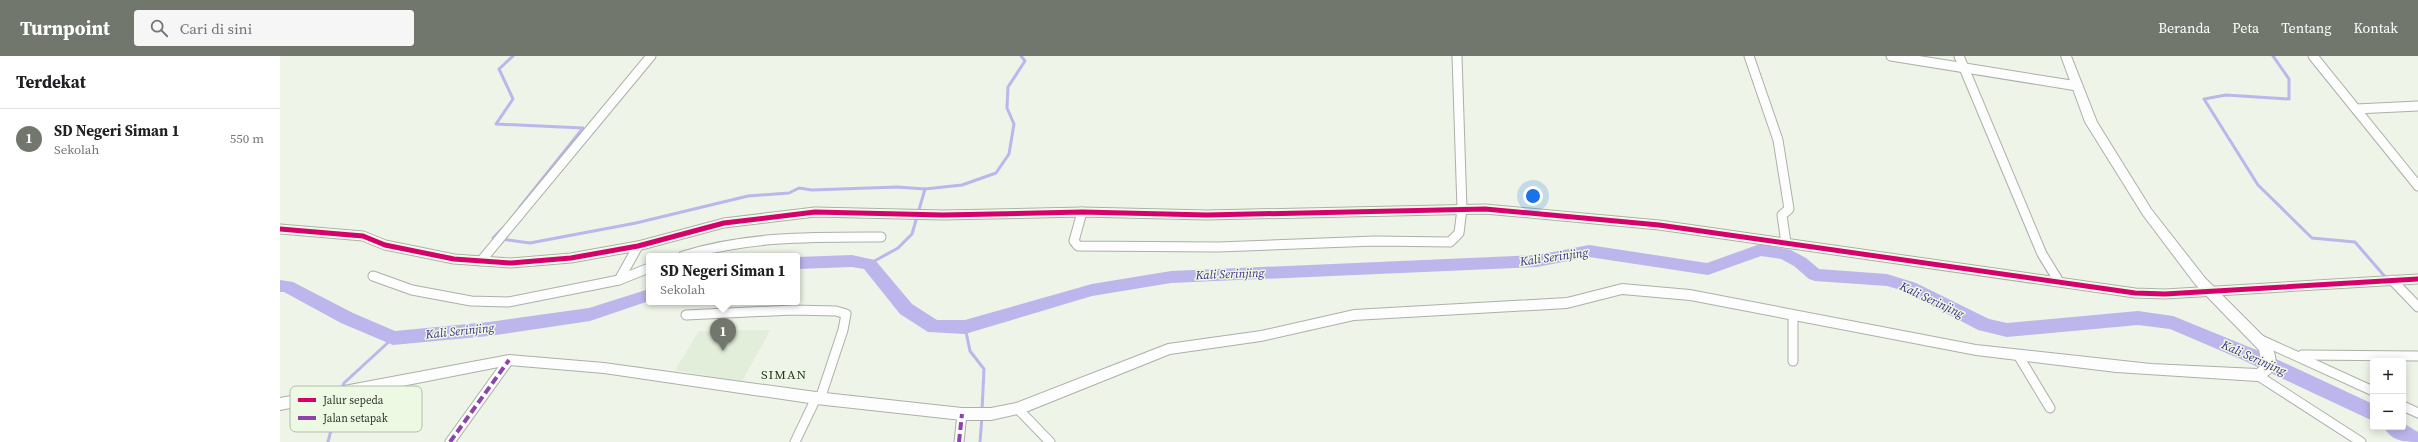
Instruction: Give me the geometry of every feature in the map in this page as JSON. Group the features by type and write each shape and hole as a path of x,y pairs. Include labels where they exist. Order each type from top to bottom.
{"main road":[{"path":"374,386 509,360 604,368 818,398 967,415 991,414 1018,409 1168,349 1261,336 1354,315 1567,303 1622,289 1690,295 1976,350 2018,356 2182,373 2265,368 2265,347 2211,292 2170,244 2113,160 2091,122 2066,56"},
{"path":"280,404 290,402"}],"street":[{"path":"481,261 652,56"},
{"path":"1082,212 1074,241 1078,246 1218,247 1375,241 1445,243 1455,239 1459,233 1462,209 1457,56"},
{"path":"1749,56 1778,140 1789,209 1782,215 1786,243"},
{"path":"1891,56 2077,86"},
{"path":"1959,56 2042,254 2058,280"},
{"path":"2314,56 2418,186"},
{"path":"2356,109 2418,106"},
{"path":"280,229 363,236 385,246 481,261 511,263 554,261 638,246 724,223 786,214 831,211 905,214 1082,212 1207,215 1462,209 1501,210 1659,225 2058,280 2136,293 2211,292 2418,279"},
{"path":"693,253 713,247 750,240 881,238"},
{"path":"619,280 638,246"},
{"path":"373,276 412,290 471,301 508,302 619,280 646,269"},
{"path":"2389,280 2418,307"},
{"path":"686,315 793,310 836,311 846,314 844,330 818,398 795,442"},
{"path":"1793,361 1794,315"},
{"path":"2256,337 2299,355 2370,390"},
{"path":"2299,355 2418,356"},
{"path":"2018,356 2050,408"},
{"path":"450,442 509,360"},
{"path":"2265,368 2333,422 2361,442"},
{"path":"2406,407 2418,413"},
{"path":"1018,409 1050,442"},
{"path":"959,442 967,415"}],"shaded area":[{"path":"770,330 742,382 675,370 699,331"}],"waterway":[{"path":"513,56 499,69 513,99 496,124 583,128 520,207"},
{"path":"925,189 962,185 996,173 1009,154 1014,124 1007,108 1008,87 1025,61 1021,56"},
{"path":"2273,56 2289,79 2289,99 2226,95 2204,99 2258,185 2312,238 2355,242 2387,279"},
{"path":"504,227 493,238 530,243 636,223 748,196 789,193 799,188 812,190 897,187 925,189"},
{"path":"869,264 898,248 912,234 925,189"},
{"name":"Kali Serinjing","path":"800,263 852,261 869,264 906,309 934,327 965,327 1092,290 1171,277 1537,261 1589,251 1708,269 1760,250 1785,254 1800,262 1815,275 1887,280 1910,287 1984,325 2007,330 2138,318 2173,323 2252,356 2370,412"},
{"name":"Kali Serinjing","path":"280,286 287,286 347,318 393,338 489,329 590,314 646,296"},
{"path":"965,327 970,351 984,369 982,411"},
{"path":"343,386 344,383 393,338"},
{"path":"980,442 982,416"},
{"name":"Kali Serinjing","path":"2399,430 2417,442"},
{"path":"328,442 331,432"}],"marked path":[{"path":"450,442 509,360"},
{"path":"959,442 962,414"}],"cycle path":[{"path":"280,229 363,236 385,245 454,259 511,263 571,258 638,246 724,223 815,212 943,215 1082,212 1207,215 1485,209 1659,225 2135,293 2165,294 2418,279"}],"place":[{"name":"SD Negeri Siman 1","path":"723,351"}],"district":[{"name":"SIMAN","path":"784,374"}]}
